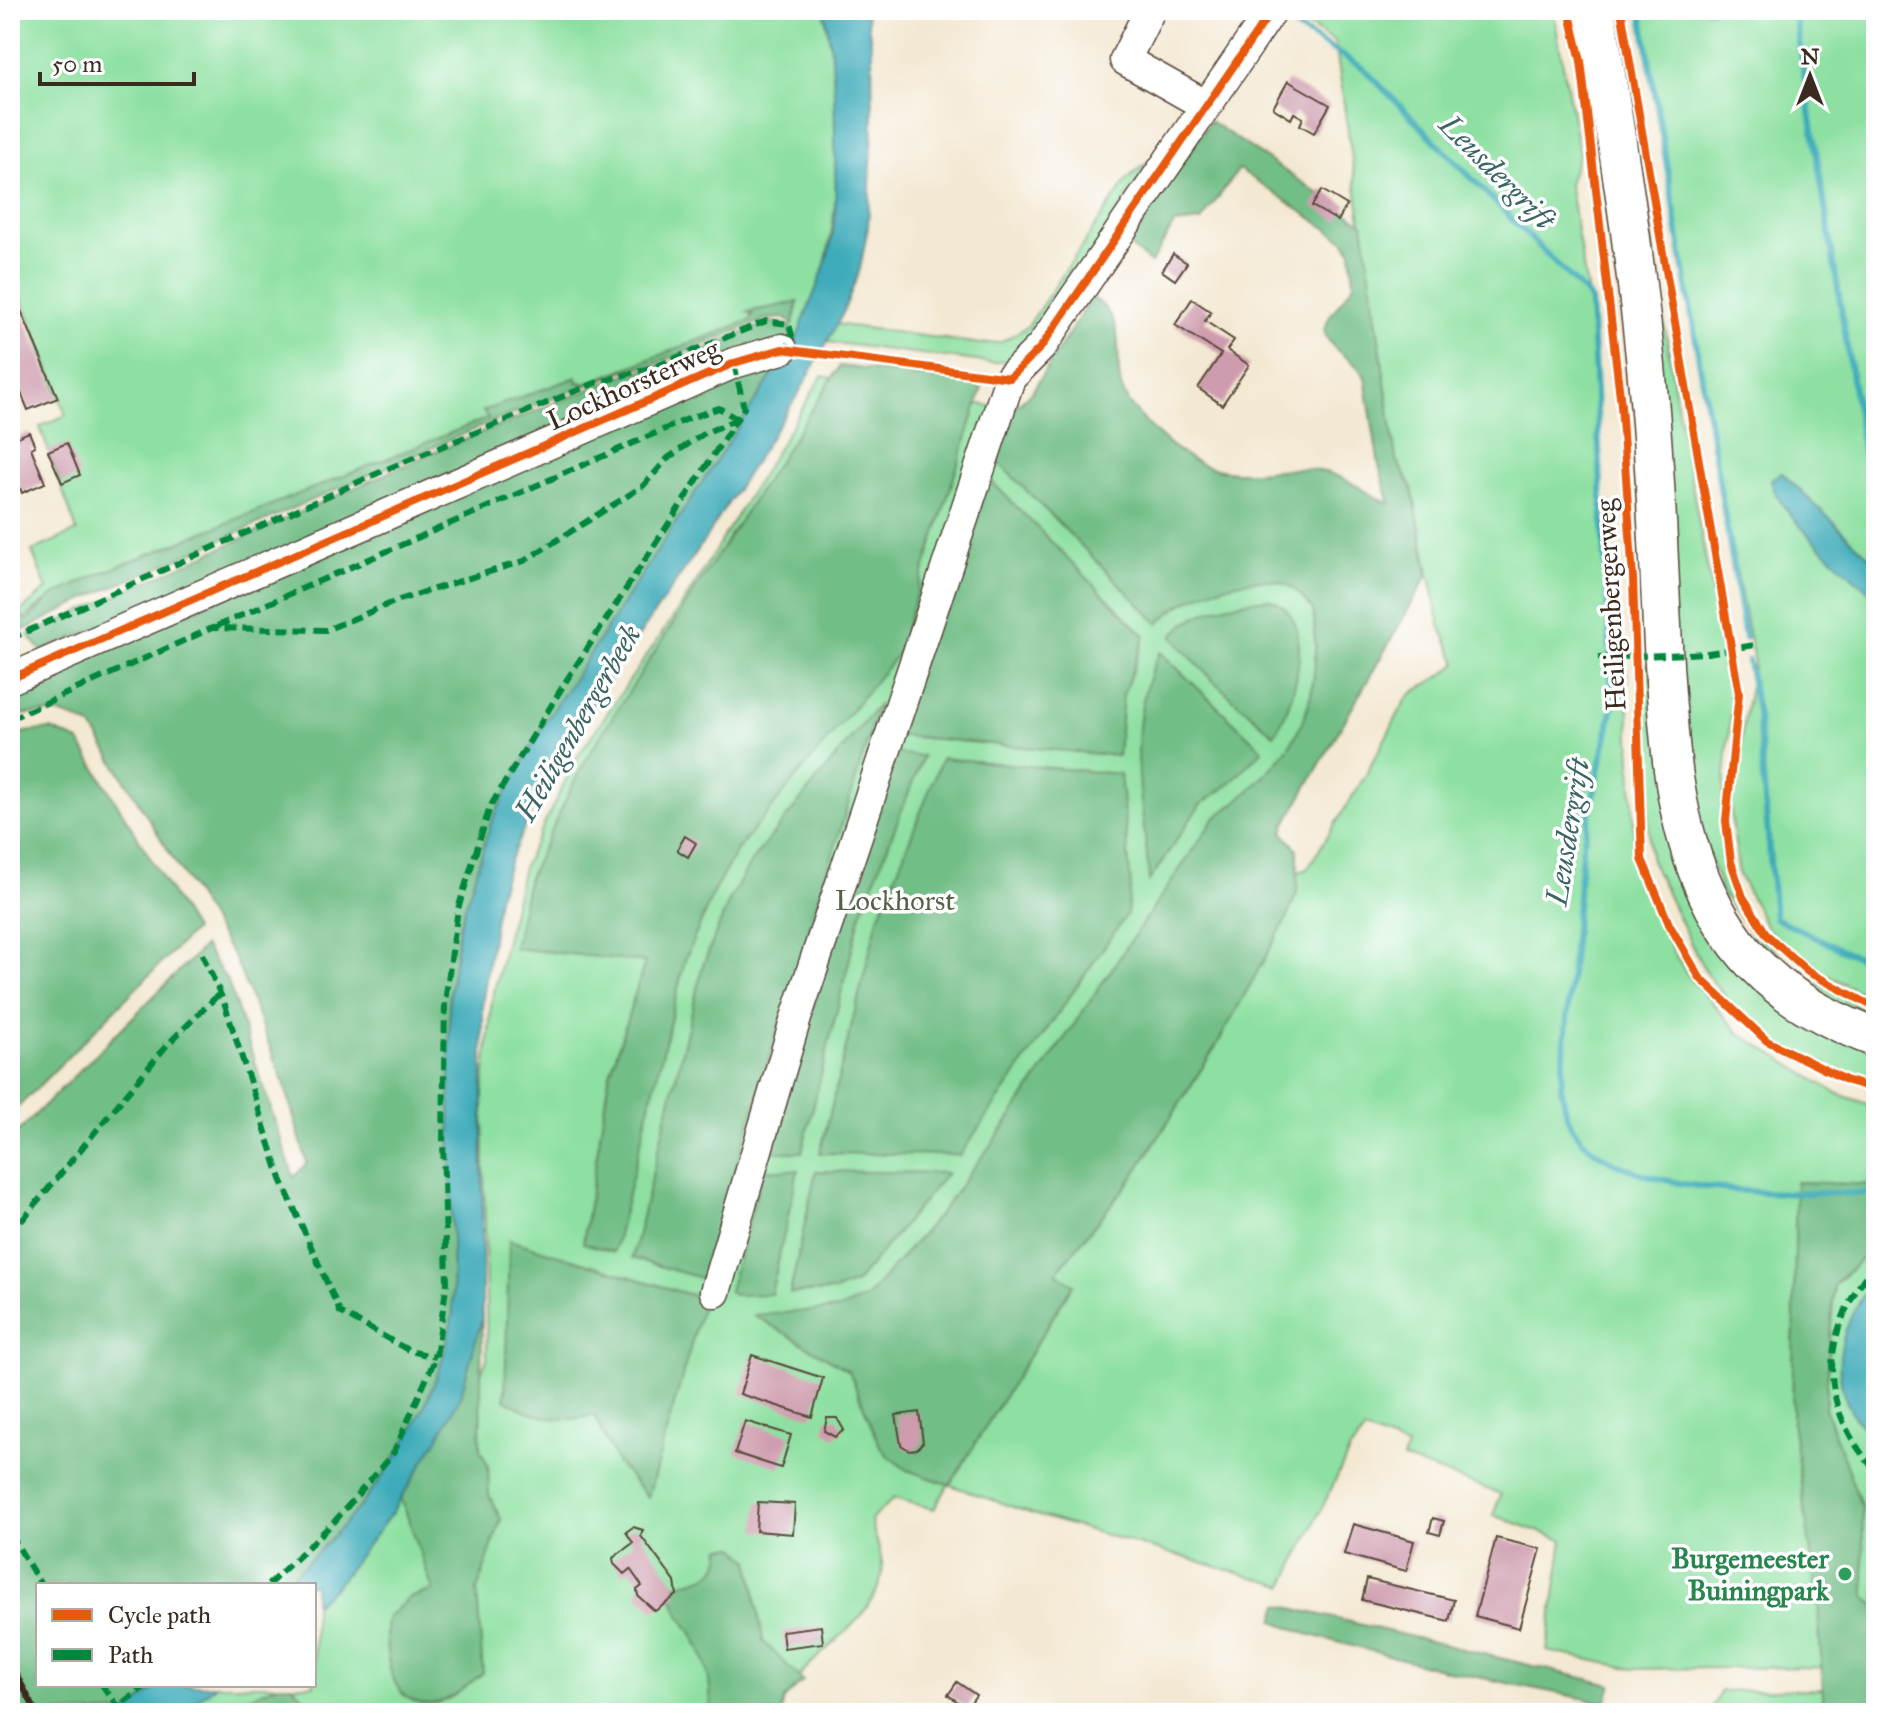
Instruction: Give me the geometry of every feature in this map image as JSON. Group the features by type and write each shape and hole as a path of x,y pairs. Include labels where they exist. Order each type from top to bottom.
{"main road":[{"name":"Heiligenbergerweg","path":"1595,10 1613,119 1649,398 1675,804 1708,895 1745,954 1787,996 1828,1020 1876,1038"}],"street":[{"path":"1150,10 1125,60 1205,105"},
{"path":"715,1292 796,1018 1010,378 1041,347 1272,10"},
{"name":"Lockhorsterweg","path":"10,679 734,363 782,349"}],"green space":[{"path":"10,10 824,10 836,90 837,180 824,268 811,307 794,342 790,330 797,302 751,312 752,320 585,384 576,380 487,412 489,418 97,575 43,603 22,620 21,611 47,589 32,551 77,531 40,427 66,415 19,291 10,293"},
{"path":"1283,10 1553,10 1579,153 1569,184 1589,301 1610,668 1627,669 1635,855 1674,953 1689,977 1739,1033 1836,1093 1876,1107 1876,1185 1796,1182 1793,1421 1840,1449 1825,1408 1834,1285 1876,1245 1876,1277 1845,1331 1854,1417 1876,1441 1876,1713 1709,1713 1721,1691 1823,1689 1822,1667 1634,1669 1547,1651 1563,1540 1493,1515 1501,1494 1403,1459 1407,1447 1365,1431 1350,1450 1284,1586 1033,1514 950,1485 1073,1284 1055,1273 1131,1180 1219,1041 1297,892 1296,873 1307,869 1364,778 1407,698 1457,663 1440,626 1412,488 1396,460 1335,42"},
{"path":"1609,10 1616,10 1676,398 1732,702 1723,798 1728,865 1739,903 1761,937 1804,977 1876,1016 1876,1030 1776,966 1722,893 1689,800"},
{"path":"1642,10 1876,10 1876,1001 1802,961 1767,928 1739,875 1730,805 1754,662 1705,405"},
{"path":"1210,121 1363,223 1396,460 1412,488 1428,575 1285,825 1283,833 1297,849 1298,860 1297,892 1287,918 1219,1041 1131,1180 1056,1273 1073,1284 950,1485 907,1470 888,1456 879,1444 849,1371 754,1315 839,1309 866,1298 937,1217 1004,1127 1214,819 1266,775 1284,753 1308,705 1314,678 1313,610 1286,584 1255,580 1218,588 1183,604 1159,624 991,455 1010,410 1031,393 1092,297 1106,309 1114,322 1120,379 1132,407 1184,455 1215,469 1232,472 1297,469 1324,472 1390,504 1379,466 1365,377 1332,345 1324,330 1330,316 1354,284 1351,251 1345,241 1239,169 1201,221 1174,224 1151,263 1128,245"},
{"path":"1150,160 1095,249 1017,359 992,363 827,342 836,324 981,344 1001,342 1028,326 1128,178"},
{"path":"798,302 793,324 785,318 766,319 658,363 623,371 475,429 87,598 24,630 17,612 21,611 19,616 27,620 52,596 97,575 488,418 483,411 577,377 577,382 585,384 751,320 753,314 747,312"},
{"path":"770,322 789,326 792,342 42,651 28,635 427,455 627,374 669,364"},
{"path":"783,360 541,729 492,820 459,927 449,999 453,1312 445,1352 413,1428 367,1497 312,1558 284,1583 36,1583 36,1687 158,1687 126,1713 10,1713 10,1140 204,946 228,982 294,1178 307,1163 284,1083 236,961 93,728 53,713 10,716 10,690 687,396 756,370 767,373"},
{"path":"840,366 972,383 982,389 897,655 737,850 713,893 685,960 614,1252 583,1243 609,1077 645,962 514,948 528,879 578,774 604,730"},
{"name":"Lockhorst","path":"822,376 1025,412 1236,477 1387,507 1277,836 1048,1274 1067,1285 934,1509 894,1498 871,1520 883,1569 874,1596 847,1630 799,1676 787,1693 779,1713 181,1713 214,1687 316,1687 316,1602 336,1586 401,1498 408,1515 446,1459 487,1359 483,1096 492,1000 523,867 577,757 685,600"},
{"path":"984,474 1145,636 1123,695 1118,756 896,735"},
{"path":"1267,599 1283,607 1294,621 1298,639 1299,660 1290,702 1274,735 1210,678 1172,637 1181,627 1202,614 1228,605"},
{"path":"1160,652 1263,750 1229,784 1200,805 1149,881 1138,764 1139,736 1148,680"},
{"path":"1642,663 1649,665 1694,895 1876,1056 1876,1085 1779,1045 1731,1003 1708,976 1650,858"},
{"path":"879,704 740,1153 707,1280 632,1258 703,965 729,901 752,860"},
{"path":"51,729 79,741 194,930 10,1115 10,734"},
{"path":"891,753 923,756 860,917 802,1152 769,1152"},
{"path":"942,758 1120,774 1131,884 1127,914 960,1155 820,1153 877,922"},
{"path":"763,1170 798,1170 771,1294 733,1295 729,1291"},
{"path":"816,1171 947,1173 856,1283 835,1291 790,1293"},
{"path":"1796,1182 1876,1185 1876,1245 1834,1285 1825,1408 1862,1508 1865,1597 1876,1606 1876,1713 1824,1713 1818,1604 1792,1421"},
{"path":"509,1240 704,1299 648,1497 618,1464 594,1415 570,1419 547,1418 505,1399"},
{"path":"482,1318 480,1449 488,1465 489,1495 501,1519 477,1591 483,1673 448,1699 419,1703 398,1688 386,1646 387,1618 409,1598 433,1590 401,1498 460,1397"},
{"path":"721,1547 735,1547 750,1560 763,1641 803,1681 784,1699 781,1713 710,1713 705,1664 699,1646 676,1607 673,1593 674,1585 699,1579 712,1572 720,1558"},
{"path":"1279,1605 1612,1685 1606,1703 1448,1671 1307,1634 1274,1621"},
{"path":"273,1687 294,1687 318,1713 211,1713"}],"water":[{"name":"Heiligenbergerbeek","path":"824,10 866,10 872,49 873,125 868,227 860,269 842,315 800,391 698,550 594,701 540,792 510,860 498,898 483,999 482,1318 460,1397 439,1437 392,1513 336,1586 316,1602 316,1583 284,1583 340,1528 392,1463 431,1391 445,1352 453,1312 449,999 459,927 492,820 541,729 797,337 825,263 834,228 834,83"},
{"path":"1782,473 1876,563 1876,598 1815,542 1784,507 1771,479"},
{"path":"1876,1277 1876,1441 1858,1422 1847,1402 1841,1382 1840,1360 1843,1339 1851,1318"},
{"path":"158,1687 214,1687 181,1713 126,1713"}],"building":[{"path":"1288,81 1330,105 1314,133 1300,125 1303,118 1294,113 1291,119 1273,108"},
{"path":"1322,190 1347,205 1338,221 1312,206"},
{"path":"1173,254 1187,263 1175,280 1162,271"},
{"path":"1192,299 1211,312 1205,321 1234,340 1227,350 1249,365 1222,405 1198,388 1221,354 1175,325"},
{"path":"17,301 58,398 28,410 10,366 10,304"},
{"path":"29,432 35,446 31,448 45,483 22,493 13,472 10,473 10,456 13,454 10,440"},
{"path":"67,443 80,475 62,483 48,451"},
{"path":"685,836 696,843 688,857 677,850"},
{"path":"752,1355 823,1378 812,1417 740,1394"},
{"path":"919,1412 923,1442 917,1449 909,1450 901,1445 896,1415"},
{"path":"827,1418 837,1418 844,1430 835,1437 824,1431"},
{"path":"745,1421 791,1435 781,1468 735,1453"},
{"path":"758,1502 795,1504 793,1534 756,1531"},
{"path":"1433,1518 1444,1521 1440,1535 1429,1532"},
{"path":"1353,1524 1414,1541 1406,1571 1344,1554"},
{"path":"633,1527 643,1530 641,1536 675,1582 677,1595 655,1611 638,1596 637,1590 642,1586 630,1569 624,1574 614,1564 613,1558 633,1543 626,1532"},
{"path":"1496,1538 1541,1549 1519,1628 1475,1616"},
{"path":"1367,1579 1454,1600 1449,1621 1362,1600"},
{"path":"821,1626 823,1643 784,1648 782,1631"},
{"path":"957,1682 976,1695 967,1708 948,1695"}],"waterway":[{"path":"1641,10 1745,638"},
{"path":"1794,10 1868,480"},
{"name":"Leusdergrift","path":"1287,22 1363,68 1591,299 1613,706 1582,850 1561,1087 1570,1123 1592,1149 1624,1167 1665,1180 1757,1192 1876,1193"},
{"path":"1748,661 1758,717 1775,918 1876,966"}],"railway":[{"path":"10,1663 37,1713"}],"marked path":[{"path":"10,639 385,470 593,384 656,366 766,321 789,324 792,335 787,349"},
{"path":"270,1583 335,1521 394,1452 436,1357 447,1282 443,1142 445,1002 458,909 490,807 566,681 744,408 734,363"},
{"path":"217,626 690,418 719,408 737,419"},
{"path":"10,719 212,628 326,630 399,600 524,561 643,486 668,458 703,434 737,419"},
{"path":"1598,658 1708,653 1755,645"},
{"path":"202,954 224,1002 281,1179 340,1312 410,1351 436,1357"},
{"path":"10,1235 167,1045 220,993"},
{"path":"1876,1262 1844,1314 1835,1341 1832,1367 1834,1393 1842,1419 1856,1445 1876,1471"},
{"path":"10,1533 40,1583"},
{"path":"104,1687 118,1706"},
{"path":"109,1713 144,1687"}],"cycle path":[{"path":"10,679 734,363 782,349 1010,378 1041,347 1272,10"},
{"path":"1569,10 1581,61 1621,405 1633,578 1642,859 1669,924 1700,978 1767,1041 1848,1081 1876,1089"},
{"path":"1621,10 1739,693 1726,821 1731,862 1743,897 1767,935 1808,972 1876,1008"}],"place":[{"name":"Burgemeester Buiningpark","path":"1845,1574"}]}
